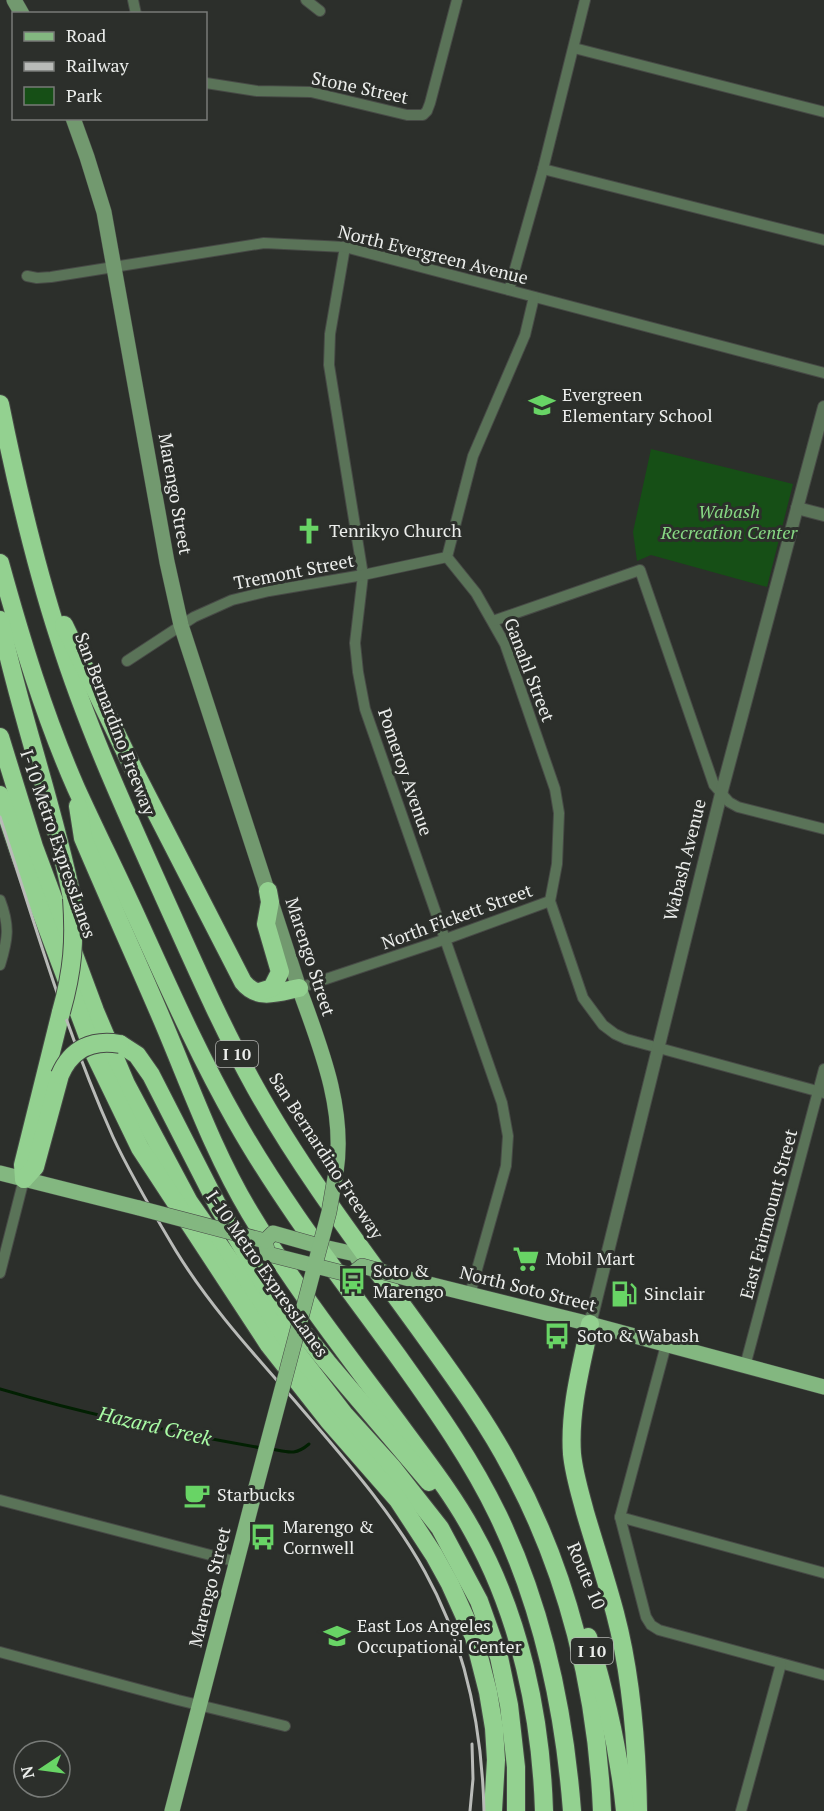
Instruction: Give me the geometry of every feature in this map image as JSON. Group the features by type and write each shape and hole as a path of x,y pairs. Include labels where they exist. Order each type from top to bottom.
{"highway":[{"name":"San Bernardino Freeway","path":"0,404 14,476 35,560 66,661 123,805 238,1055 276,1123 317,1186 487,1426 528,1501 563,1590 582,1661 593,1716 602,1811"},
{"path":"35,560 133,768 243,982 253,992 266,994 299,988"},
{"path":"0,563 29,664 75,786 180,1010 236,1122 300,1221 442,1420 475,1472 497,1514 524,1577 551,1665 563,1724 572,1811"},
{"path":"0,620 16,690 64,860 72,898 74,929 73,958 35,1167 24,1179"},
{"name":"I-10 Metro ExpressLanes","path":"0,737 34,847 95,1011 126,1084 189,1202 309,1370 344,1414 392,1467 440,1528 479,1601 499,1657 509,1705 516,1767 516,1811"},
{"path":"75,786 83,838 200,1114 225,1167 250,1213 294,1280 444,1483 474,1533 499,1586 523,1661 539,1743 544,1811"},
{"name":"I-10 Metro ExpressLanes","path":"0,795 21,858 94,1053 140,1148 269,1345 322,1413 398,1500 428,1545 450,1584 474,1637 488,1692 496,1760 493,1811"},
{"path":"253,992 263,992 272,988 280,972 266,924 270,902 268,891"},
{"path":"54,1068 84,1047 102,1042 120,1044 137,1055 151,1076 218,1206 264,1284 327,1362 474,1533"},
{"path":"590,1324 575,1396 571,1436 572,1457 615,1613 626,1665 636,1747 638,1811"},
{"name":"Route 10","path":"528,1501 571,1590 591,1646 609,1713 625,1811"}],"main road":[{"name":"Marengo Street","path":"74,120 104,212 167,562 181,625 199,686 331,1084 337,1122 336,1172 319,1246 172,1811"},
{"name":"North Soto Street","path":"0,1173 265,1241"},
{"name":"North Soto Street","path":"265,1241 273,1233 355,1254 362,1266 824,1387"},
{"name":"North Soto Street","path":"265,1241 268,1254 314,1266 351,1275 362,1266"}],"street":[{"path":"306,0 320,11"},
{"name":"Stone Street","path":"207,83 256,91 311,92 407,115 423,115 430,103 457,0"},
{"path":"509,290 543,169 585,0"},
{"path":"574,48 824,112"},
{"path":"543,169 824,240"},
{"name":"North Evergreen Avenue","path":"27,276 51,277 264,243 345,247 824,373"},
{"name":"Pomeroy Avenue","path":"345,247 330,334 329,365 363,575 355,643 358,672 365,709 502,1103 508,1136 506,1166 470,1294"},
{"path":"447,557 473,456 525,335 534,297"},
{"name":"Wabash Avenue","path":"590,1324 721,794 824,407"},
{"path":"797,508 824,515"},
{"name":"Tremont Street","path":"127,662 181,625 213,607 232,600 447,557"},
{"name":"Ganahl Street","path":"447,557 476,593 505,644 555,789 558,813 557,864 550,901"},
{"path":"493,621 640,570 714,785 721,794 738,807 824,829"},
{"path":"0,900 8,926 8,940 0,965"},
{"name":"North Fickett Street","path":"299,988 446,939 550,901 583,998 594,1015 615,1034 626,1039 821,1092"},
{"name":"East Fairmount Street","path":"745,1366 821,1092 824,1069"},
{"path":"0,1273 24,1179"},
{"path":"666,1345 620,1517 651,1625 659,1630 824,1676"},
{"path":"0,1500 237,1562"},
{"path":"620,1517 824,1573"},
{"path":"0,1652 285,1726"},
{"path":"741,1811 781,1664"}],"green space":[{"name":"Wabash Recreation Center","path":"651,449 793,484 767,587 651,555 637,561 633,532"}],"waterway":[{"name":"Hazard Creek","path":"0,1389 130,1422 262,1448"},
{"name":"Hazard Creek","path":"271,1449 295,1452 309,1444"}],"railway":[{"path":"0,817 52,979 81,1059 113,1137 143,1195 176,1251 217,1310 381,1505 412,1549 439,1600 461,1658 469,1688 480,1749 484,1811"},
{"path":"470,1811 473,1779 472,1744"}],"place":[{"name":"Evergreen Elementary School","path":"542,405"},
{"name":"Tenrikyo Church","path":"309,531"},
{"name":"Mobil Mart","path":"526,1259"},
{"name":"Soto & Marengo","path":"353,1281"},
{"name":"Sinclair","path":"624,1294"},
{"name":"Soto & Wabash","path":"557,1336"},
{"name":"Starbucks","path":"197,1495"},
{"name":"Marengo & Cornwell","path":"263,1537"},
{"name":"East Los Angeles Occupational Center","path":"337,1636"}]}
